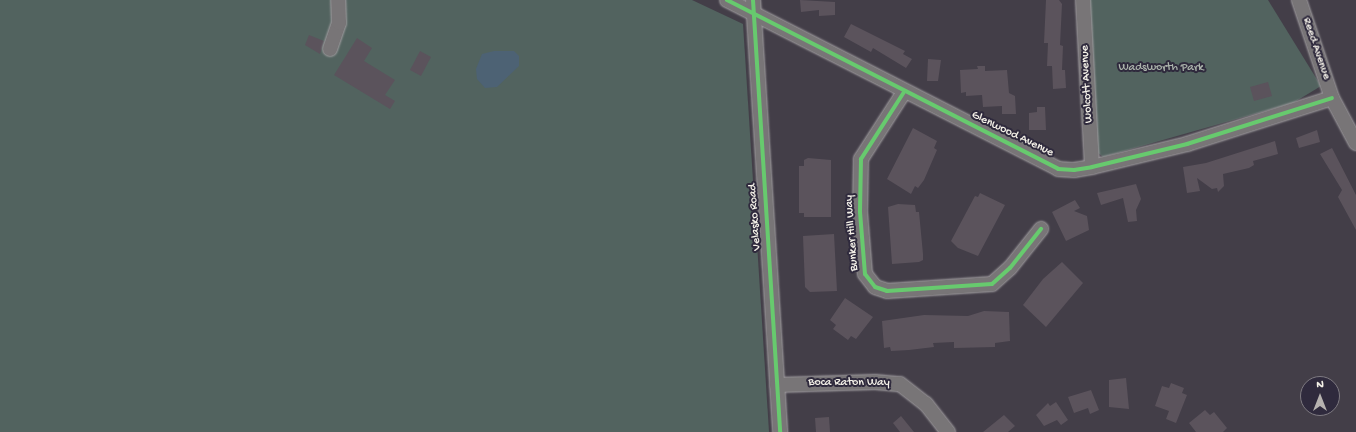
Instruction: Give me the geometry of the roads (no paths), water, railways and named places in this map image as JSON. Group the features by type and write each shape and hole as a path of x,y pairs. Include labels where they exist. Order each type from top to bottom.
{"street":[{"path":"330,49 339,23 338,0"},
{"name":"Glenwood Avenue","path":"727,0 753,6 904,92 1044,163 1074,170 1187,144 1332,98"},
{"name":"Wolcott Avenue","path":"1082,0 1092,167"},
{"name":"Reed Avenue","path":"1299,0 1332,98"},
{"name":"Velasko Road","path":"753,6 780,432"},
{"name":"Bunker Hill Way","path":"904,92 862,158 860,212 865,274 871,283 887,291 992,284 1010,268 1041,229"},
{"path":"1332,98 1356,143"},
{"name":"Boca Raton Way","path":"777,385 875,382 900,384 926,404 948,432"}],"water":[{"path":"494,51 514,51 519,56 519,66 497,87 485,88 477,79 476,69 482,54"}],"park label":[{"name":"Wadsworth Park","path":"1161,69"}]}
